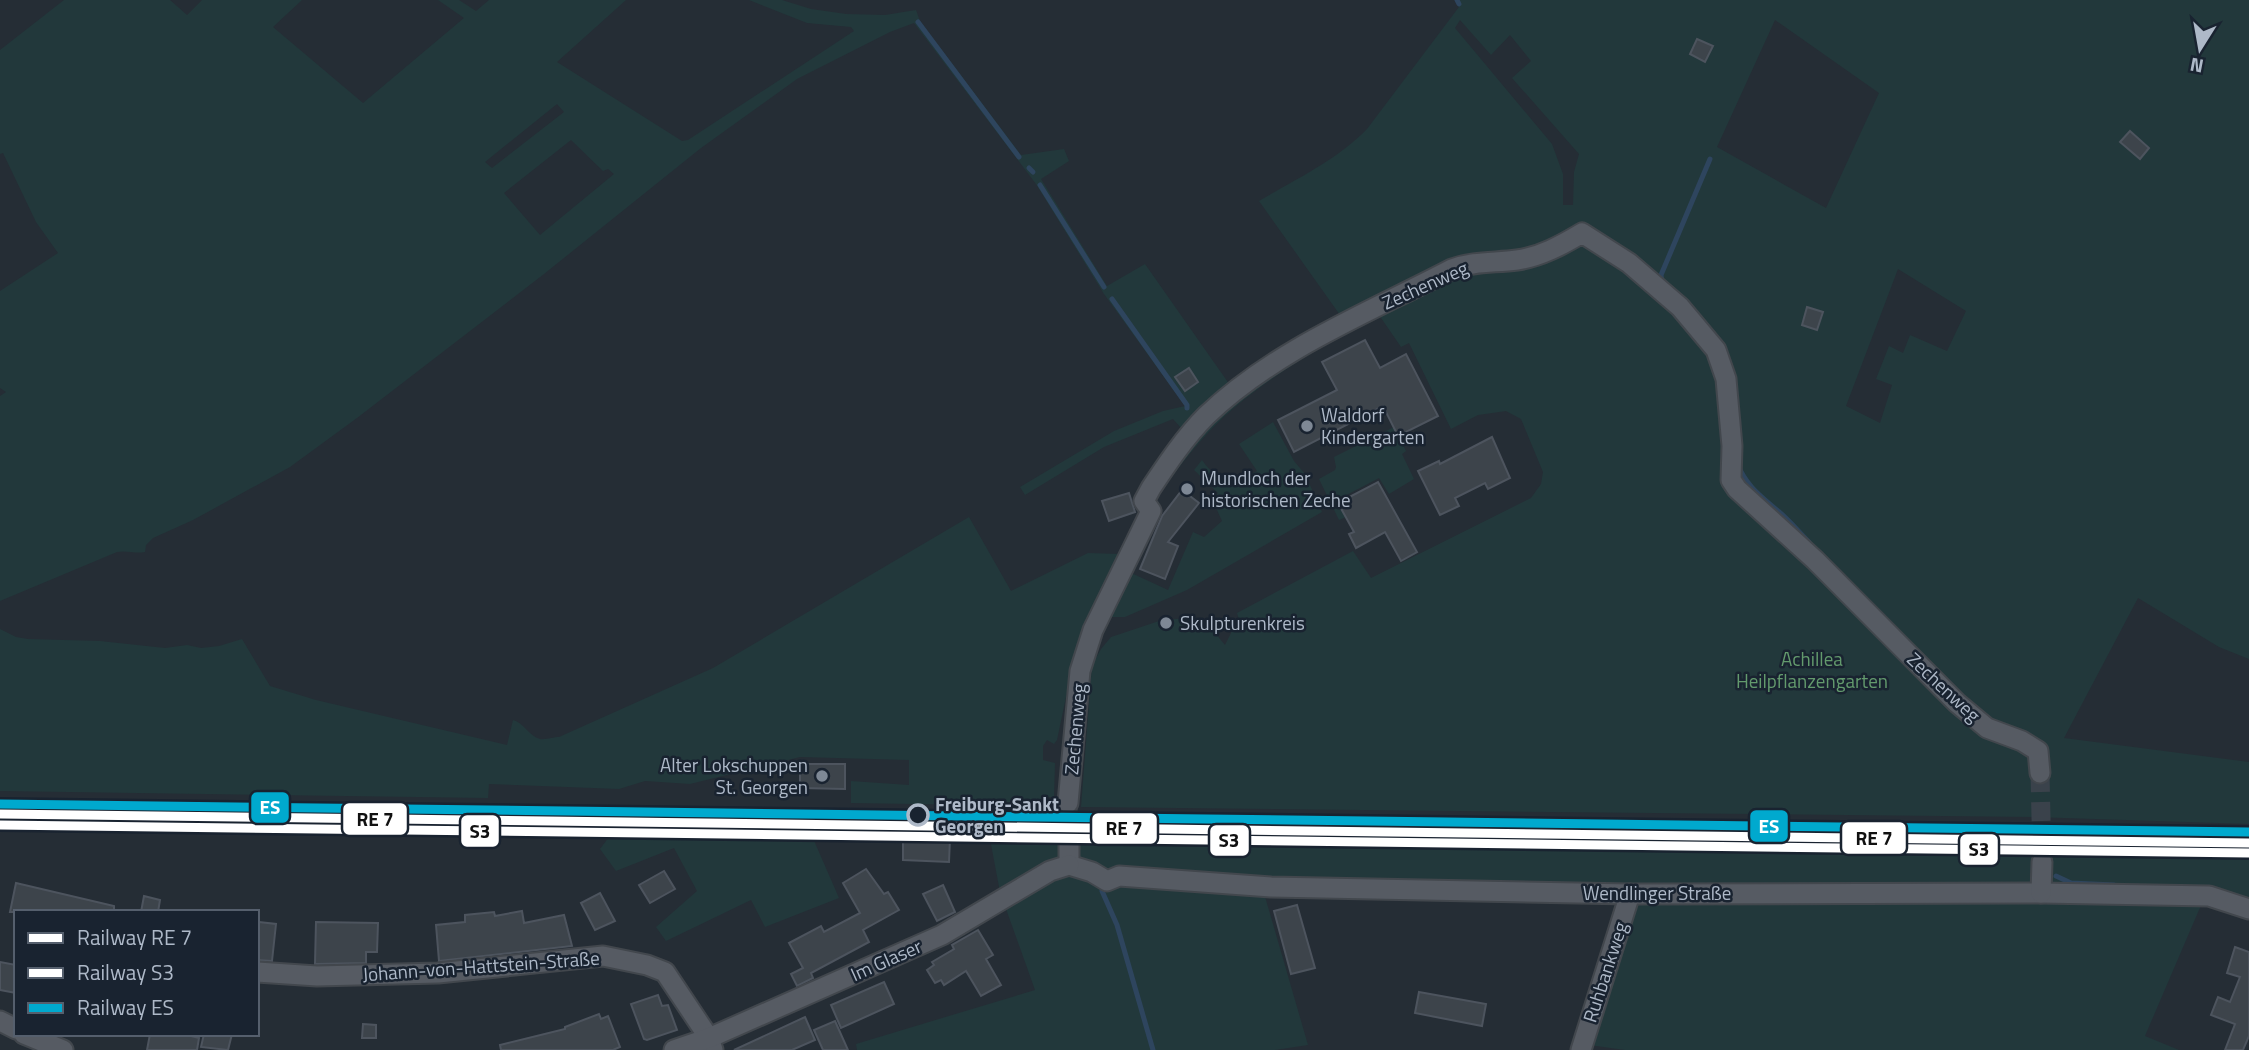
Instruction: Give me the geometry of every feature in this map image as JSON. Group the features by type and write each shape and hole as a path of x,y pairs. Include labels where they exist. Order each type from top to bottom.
{"street":[{"name":"Zechenweg","path":"1068,803 1080,671 1093,631 1151,511 1144,501 1205,418 1235,391 1343,322 1470,262 1519,260 1557,248 1582,233 1629,263 1680,307 1716,350 1726,379 1732,446 1731,480 1737,489 1815,560 1957,703 1987,727 2022,741 2038,751 2040,773"},
{"path":"1069,838 1069,866"},
{"path":"2041,893 2042,862"},
{"name":"Wendlinger Straße","path":"1069,866 1093,872 1107,881 1119,876 1271,887 1630,894 2041,893 2208,896 2249,909"},
{"name":"Im Glaser","path":"674,1050 711,1044 942,935 1049,871 1069,866"},
{"name":"Ruhbankweg","path":"1581,1050 1630,894"},
{"name":"Johann-von-Hattstein-Straße","path":"259,972 317,976 438,973 603,956 665,972 711,1044"},
{"path":"29,1036 63,1050"}],"green space":[{"name":"Achillea Heilpflanzengarten","path":"64,0 170,0 187,15 202,0 302,0 273,27 363,103 464,18 438,0 459,0 476,11 489,0 626,0 557,62 682,141 688,140 854,31 851,27 807,23 749,0 782,0 811,9 846,14 885,15 916,10 920,21 1021,155 1064,149 1069,161 1041,179 1107,286 1145,264 1232,388 1340,315 1259,201 1329,160 1367,129 1459,7 1455,0 2249,0 2249,659 2219,647 2138,598 2064,738 2249,762 2249,824 2033,817 1081,807 1092,665 1111,637 1162,620 1190,618 1205,621 1225,645 1232,631 1241,626 1237,613 1353,551 1371,578 1531,498 1541,484 1543,472 1521,419 1506,411 1478,415 1451,429 1409,343 1401,347 1379,315 1287,369 1235,407 1202,439 1154,500 1182,429 1173,419 1104,447 1025,495 1020,487 1114,431 1163,411 1185,406 1104,294 1036,184 914,23 890,32 797,79 701,148 544,274 290,467 193,520 153,538 146,545 145,552 117,552 0,601 0,396 6,392 0,388 0,291 58,253 36,222 3,153 0,154 0,50","holes":["1460,20 1491,55 1510,35 1531,61 1512,78 1579,154 1574,172 1573,205 1563,205 1563,174 1552,144 1455,28","1775,20 1879,93 1826,208 1717,147","557,104 564,112 492,168 485,162","571,140 603,171 608,169 614,174 540,235 504,193","1898,269 1966,311 1947,351 1910,335 1903,353 1889,346 1876,379 1892,385 1880,423 1846,406"]},
{"path":"1273,422 1294,461 1305,474 1322,512 1187,590 1125,617 1112,617 1110,615 1127,571 1168,590 1193,532 1204,537 1222,521 1212,499 1218,493 1194,470 1202,460 1214,473 1227,479 1241,478 1257,471 1239,444"},
{"path":"1394,427 1406,451 1402,454 1414,479 1389,494 1379,478 1337,500 1346,517 1339,520 1319,479 1335,470 1334,457"},
{"path":"969,517 1011,591 1088,553 1119,554 1084,626 1075,654 1057,740 1054,744 1047,740 1043,746 1043,760 1055,763 1054,797 1043,797 1042,806 987,805 987,801 977,801 977,805 851,803 851,781 909,785 909,760 800,757 690,784 645,781 619,789 489,784 488,798 0,791 0,629 16,637 28,639 100,641 165,648 187,645 201,648 219,646 242,639 270,686 316,700 507,745 513,720 540,739 559,737 713,668"},
{"path":"812,836 839,898 765,927 751,900 666,941 656,927 697,891 674,848 616,871 600,849 609,837"},
{"path":"1035,837 2249,853 2249,901 2208,889 2145,1036 2179,1050 1625,1050 1589,1045 1617,909 1612,896 1264,893 1308,1045 1275,1050 857,1050 856,1044 1035,990 1000,892 990,839 1034,840"}],"building":[{"path":"1697,39 1713,46 1705,62 1690,54"},
{"path":"2130,131 2149,148 2140,159 2120,142"},
{"path":"1807,307 1823,312 1817,330 1802,325"},
{"path":"1365,340 1380,368 1406,354 1438,416 1398,436 1383,406 1294,452 1278,420 1337,390 1322,362"},
{"path":"1189,368 1198,382 1185,391 1175,377"},
{"path":"1492,437 1510,478 1488,489 1485,483 1455,498 1459,506 1440,515 1418,471 1439,461 1440,464"},
{"path":"1378,482 1417,552 1401,561 1385,532 1356,548 1349,534 1354,532 1338,503"},
{"path":"1182,490 1199,503 1168,542 1178,546 1165,579 1140,569 1162,516"},
{"path":"1129,493 1135,512 1109,521 1102,501"},
{"name":"Alter Lokschuppen St. Georgen","path":"800,764 845,764 845,789 800,788"},
{"path":"903,838 950,838 949,862 903,860"},
{"path":"866,869 884,894 888,892 899,910 863,930 869,942 811,973 813,978 797,986 791,974 803,968 789,943 821,926 824,932 860,913 843,883"},
{"path":"664,871 675,889 650,903 639,885"},
{"path":"16,883 114,906 114,910 10,912"},
{"path":"943,885 955,912 937,921 923,894"},
{"path":"600,893 615,921 595,930 581,903"},
{"path":"144,896 160,900 158,910 141,910"},
{"path":"1297,905 1315,968 1291,974 1274,911"},
{"path":"522,911 524,923 564,915 572,946 439,961 436,925 465,922 465,915 494,912 495,916"},
{"path":"259,922 276,924 272,961 259,960"},
{"path":"316,922 378,923 377,952 366,952 366,963 315,964"},
{"path":"978,930 993,955 986,959 1001,985 981,996 966,971 944,985 941,980 935,983 927,970 934,965 932,962 954,949 952,945"},
{"path":"2235,947 2249,952 2249,1036 2243,1050 2225,1050 2235,1024 2211,1015 2218,997 2230,1002 2240,977 2227,973"},
{"path":"0,962 14,965 14,993 0,990"},
{"path":"884,982 894,1004 841,1028 831,1005"},
{"path":"1419,992 1486,1004 1482,1026 1415,1013"},
{"path":"658,995 662,1006 668,1005 677,1030 647,1040 644,1039 631,1004"},
{"path":"599,1014 601,1019 608,1016 620,1047 613,1050 501,1050 500,1045 565,1029"},
{"path":"805,1017 815,1040 792,1050 734,1050"},
{"path":"835,1021 848,1050 823,1050 814,1030"},
{"path":"363,1024 376,1025 376,1038 362,1038"},
{"path":"150,1036 199,1038 197,1050 147,1050"},
{"path":"204,1036 232,1036 228,1050 201,1047"}],"waterway":[{"path":"1457,0 1459,4"},
{"path":"918,22 1019,157"},
{"path":"1662,282 1661,275 1710,159"},
{"path":"1029,168 1033,172"},
{"path":"1040,185 1104,287"},
{"path":"1112,299 1187,408"},
{"path":"1738,465 1755,491 1809,542"},
{"path":"2056,876 2071,883 2114,885"},
{"path":"1102,891 1117,925 1153,1050"}],"tunnel":[{"path":"2040,773 2042,862"},
{"path":"1068,803 1069,838"}],"transit line":[{"path":"0,814 2249,843"}],"rail line":[{"name":"ES","path":"0,804 2249,832"},
{"name":"S3","path":"0,825 2249,853"}],"place":[{"name":"Waldorf Kindergarten","path":"1307,426"},
{"name":"Mundloch der historischen Zeche","path":"1187,489"},
{"name":"Skulpturenkreis","path":"1166,623"},
{"name":"Alter Lokschuppen St. Georgen","path":"822,776"},
{"name":"Freiburg-Sankt Georgen","path":"918,815"}]}
